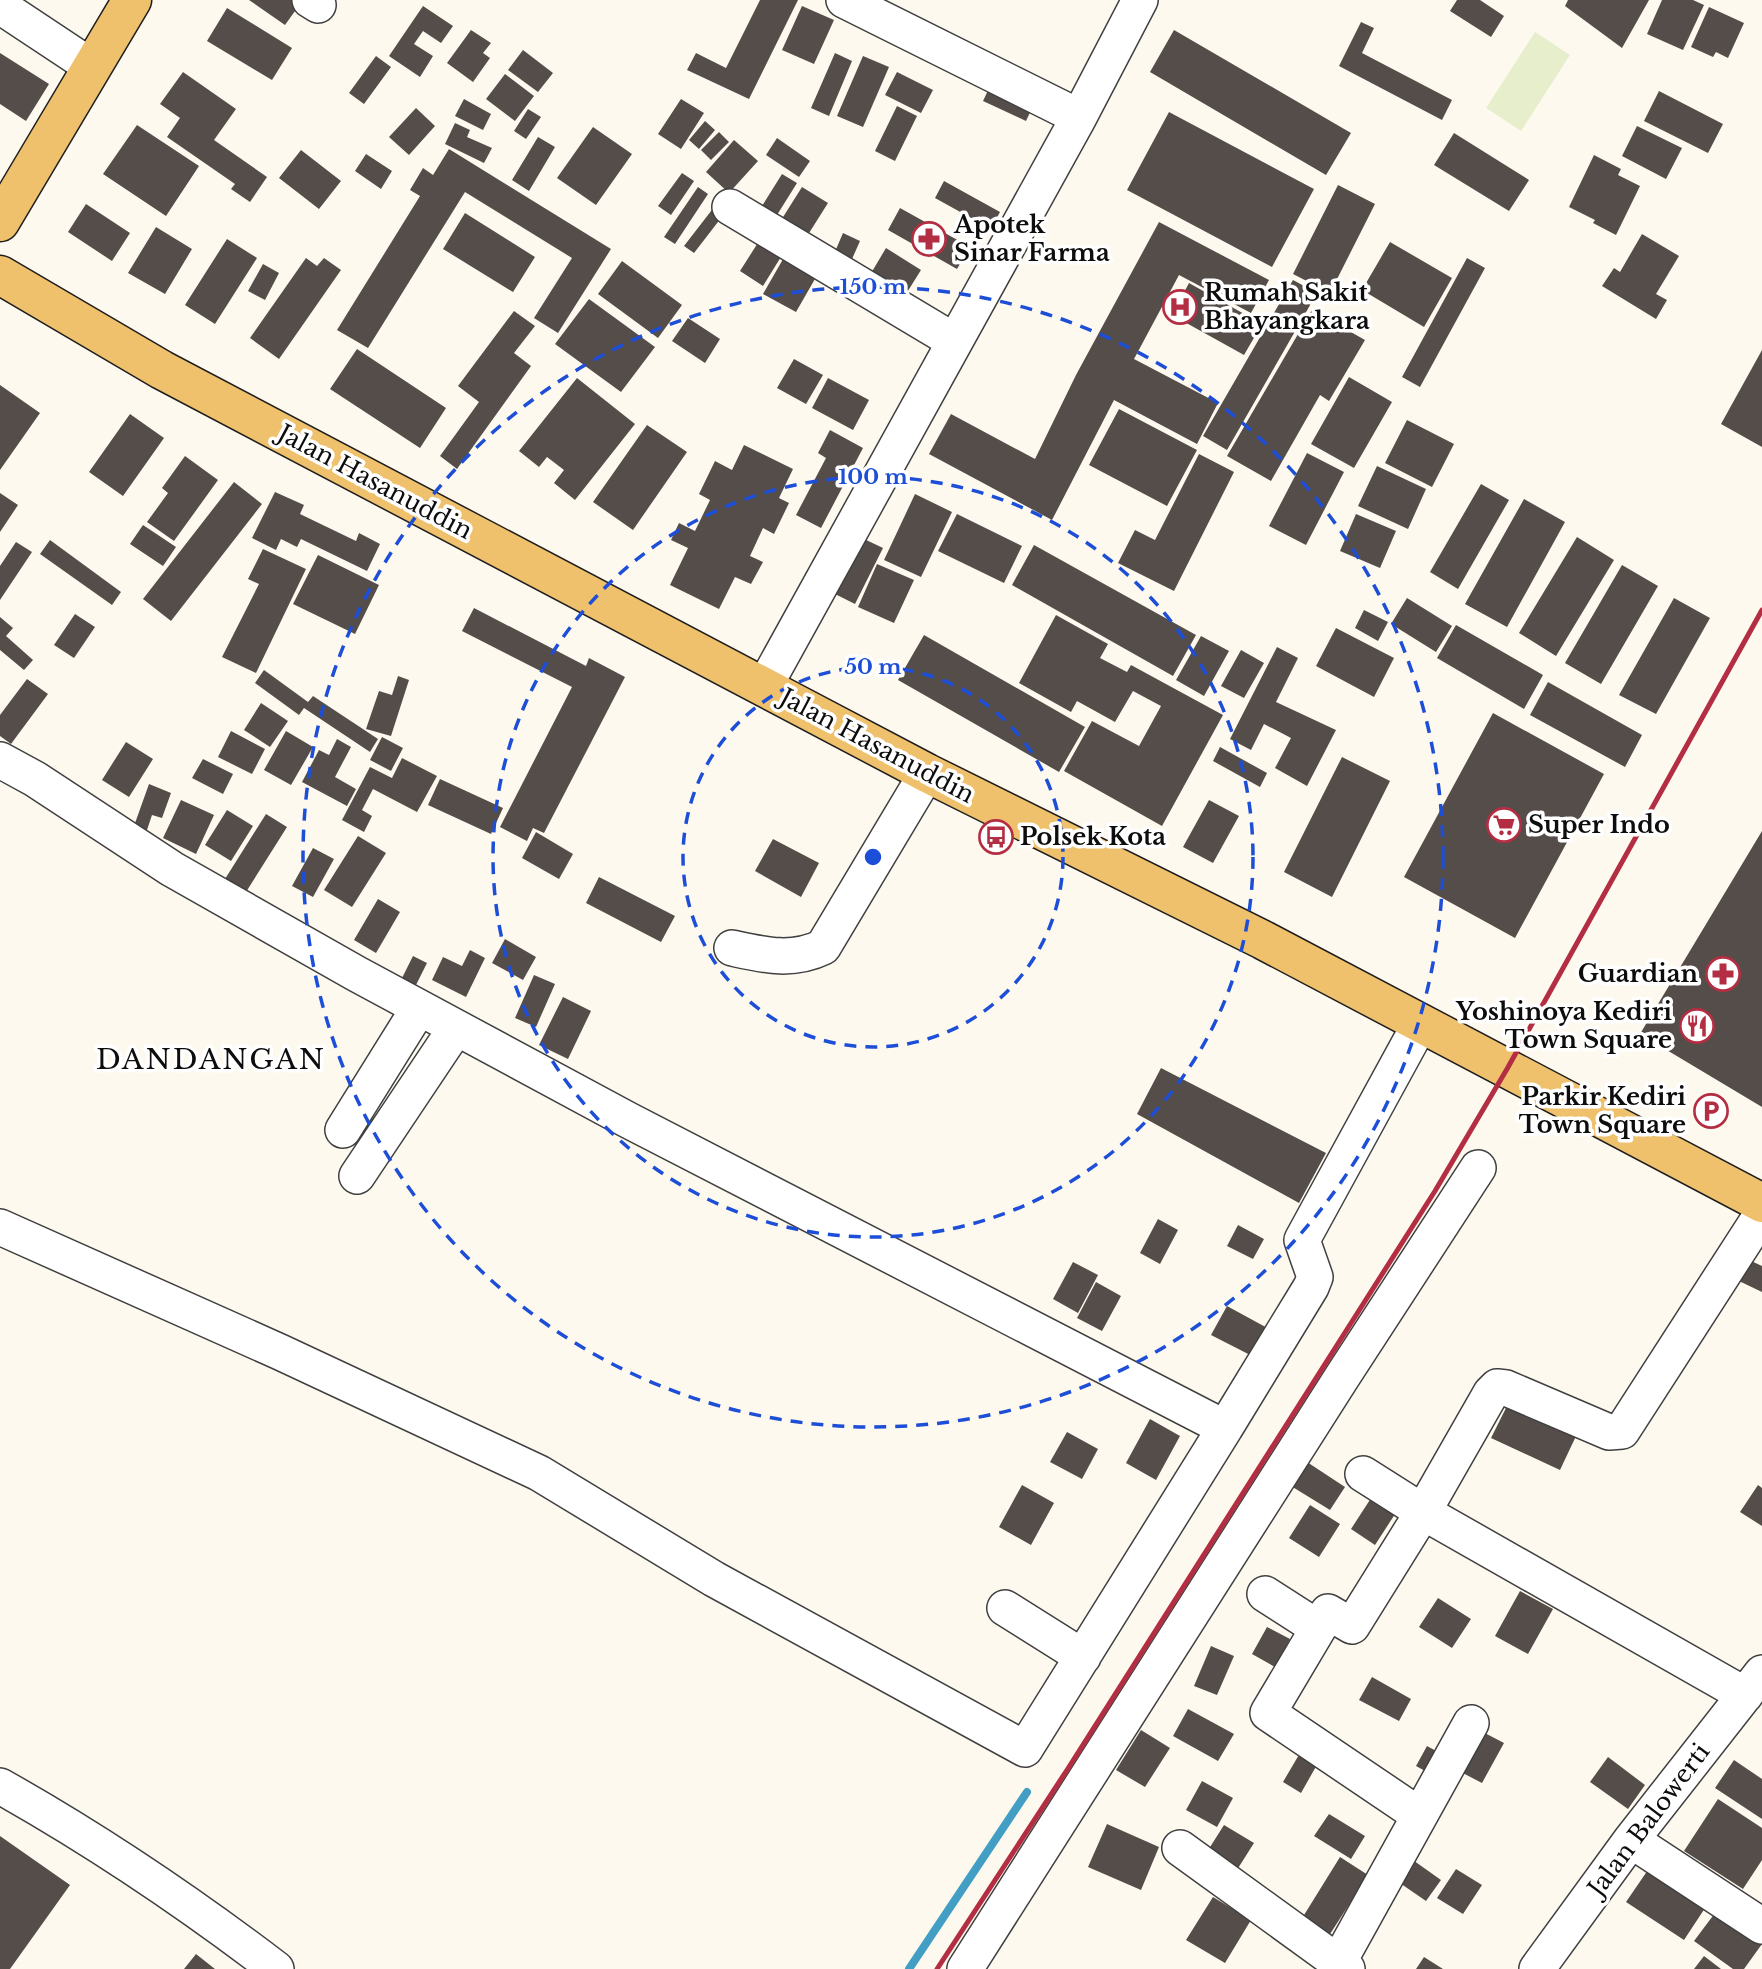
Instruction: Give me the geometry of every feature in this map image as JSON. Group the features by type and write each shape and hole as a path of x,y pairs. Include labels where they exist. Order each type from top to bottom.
{"main road":[{"path":"0,222 132,0"},
{"name":"Jalan Hasanuddin","path":"0,275 162,370 927,773 1263,940 1762,1203"}],"street":[{"path":"844,0 1079,117"},
{"path":"764,687 1079,117 1140,0"},
{"path":"0,6 92,67"},
{"path":"730,207 954,341"},
{"path":"0,760 35,779 172,869 419,1008 640,1126 1226,1427"},
{"path":"732,948 783,957 810,953 823,947 927,773"},
{"path":"343,1130 419,1008"},
{"path":"0,1227 280,1352 539,1473 714,1579 1025,1749 1311,1287 1315,1277 1302,1240 1420,1024"},
{"path":"357,1176 456,1028"},
{"path":"965,1969 1478,1168"},
{"path":"1419,1815 1268,1713 1328,1612 1353,1626 1423,1513 1491,1392 1497,1387 1506,1388 1609,1432 1622,1431 1762,1214"},
{"path":"1363,1474 1423,1513 1753,1684"},
{"path":"1265,1594 1318,1628"},
{"path":"1005,1608 1083,1657"},
{"name":"Jalan Balowerti","path":"1537,1969 1631,1840 1753,1684"},
{"path":"1180,1848 1343,1966 1419,1815 1471,1723"},
{"path":"0,1786 49,1814 196,1909 276,1969"},
{"path":"1631,1840 1762,1926"}],"green space":[{"path":"1535,32 1570,55 1521,131 1486,108"}],"building":[{"path":"249,0 294,0 300,4 285,25"},
{"path":"760,0 798,0 749,99 687,70 696,53 726,68"},
{"path":"1457,0 1480,0 1504,16 1491,37 1450,11"},
{"path":"1568,0 1649,0 1622,48 1565,6"},
{"path":"1662,0 1693,0 1704,5 1683,50 1647,34"},
{"path":"423,6 453,26 441,43 423,31 414,44 433,56 420,77 389,56"},
{"path":"802,6 834,20 814,64 782,50"},
{"path":"1709,7 1744,23 1728,58 1716,52 1713,57 1691,47"},
{"path":"227,8 292,48 272,80 207,41"},
{"path":"1361,22 1374,28 1362,53 1452,100 1442,120 1339,66"},
{"path":"471,30 491,43 483,53 490,58 473,82 447,63"},
{"path":"1174,30 1351,133 1326,175 1150,72"},
{"path":"523,50 553,73 538,92 508,70"},
{"path":"0,53 49,84 26,121 0,104"},
{"path":"835,53 852,61 829,116 811,108"},
{"path":"376,56 391,67 364,104 349,93"},
{"path":"863,56 889,67 863,127 837,116"},
{"path":"183,72 236,109 214,140 267,177 250,202 231,189 235,184 167,137 180,118 160,104"},
{"path":"897,72 933,90 921,113 885,95"},
{"path":"505,74 534,96 515,121 486,99"},
{"path":"991,84 1034,104 1026,121 983,101"},
{"path":"1659,91 1723,124 1708,153 1644,121"},
{"path":"464,99 491,114 483,130 455,116"},
{"path":"681,99 704,113 681,149 658,134"},
{"path":"897,106 917,116 895,161 875,151"},
{"path":"416,108 435,126 409,155 389,137"},
{"path":"528,109 541,117 526,139 514,131"},
{"path":"1169,112 1314,189 1272,267 1127,190"},
{"path":"705,121 715,130 699,149 689,140"},
{"path":"455,123 470,130 467,137 492,148 484,163 445,144"},
{"path":"137,125 199,166 166,216 103,174"},
{"path":"1637,126 1682,148 1666,179 1622,156"},
{"path":"593,127 632,154 596,205 557,178"},
{"path":"719,132 729,142 711,160 701,150"},
{"path":"1454,133 1529,180 1509,211 1434,165"},
{"path":"538,137 555,147 529,191 512,180"},
{"path":"777,138 810,161 799,177 766,155"},
{"path":"734,140 758,161 729,193 706,172"},
{"path":"449,149 611,249 558,333 534,318 572,258 465,192 368,348 337,330 420,196 410,190 423,168 433,175"},
{"path":"301,150 341,181 319,209 279,178"},
{"path":"366,154 392,171 381,189 355,171"},
{"path":"1594,155 1621,169 1618,175 1640,186 1616,235 1593,223 1595,220 1569,207"},
{"path":"682,173 694,181 671,215 658,206"},
{"path":"782,174 797,183 777,215 762,206"},
{"path":"944,181 1000,212 991,229 935,198"},
{"path":"1338,185 1375,204 1330,293 1293,274"},
{"path":"698,187 708,194 675,244 664,237"},
{"path":"802,187 828,203 804,241 778,225"},
{"path":"718,202 728,209 694,253 684,246"},
{"path":"86,204 130,233 112,261 68,232"},
{"name":"Apotek Sinar Farma","path":"900,208 970,247 957,269 888,230"},
{"path":"465,213 535,257 513,292 443,249"},
{"path":"1159,222 1269,280 1251,313 1179,275 1134,359 1218,403 1197,444 1114,400 1052,520 929,454 951,414 1035,459 1076,375"},
{"path":"156,227 192,249 165,294 128,273"},
{"path":"843,233 860,241 848,268 831,261"},
{"path":"1642,234 1679,256 1656,294 1667,300 1656,319 1602,286 1614,268 1620,272"},
{"path":"761,238 784,252 763,286 740,271"},
{"path":"227,239 257,258 215,324 185,305"},
{"path":"1390,242 1452,278 1424,327 1362,290"},
{"path":"790,247 823,265 796,312 763,294"},
{"path":"886,248 921,270 901,302 867,280"},
{"path":"306,258 317,266 324,258 341,270 279,359 250,338"},
{"path":"1467,258 1485,268 1420,387 1402,377"},
{"path":"622,261 682,305 658,338 598,294"},
{"path":"263,264 279,273 265,300 248,291"},
{"path":"1293,280 1317,293 1227,450 1203,436"},
{"path":"1189,283 1262,324 1244,355 1172,315"},
{"path":"589,299 655,347 621,392 555,344"},
{"path":"1312,310 1365,340 1329,401 1320,395 1271,481 1227,456"},
{"path":"514,311 535,326 514,353 531,366 457,469 440,456 479,402 458,386"},
{"path":"688,318 720,339 705,363 672,341"},
{"path":"357,349 446,408 420,448 330,389"},
{"path":"1762,350 1762,447 1721,424"},
{"path":"794,359 823,375 806,404 777,388"},
{"path":"1349,377 1392,402 1354,468 1311,444"},
{"path":"577,378 635,424 575,500 554,483 564,470 547,457 539,467 519,451"},
{"path":"828,378 869,400 853,430 812,408"},
{"path":"0,385 40,413 0,470"},
{"path":"1119,409 1197,450 1167,506 1089,465"},
{"path":"130,414 164,438 123,496 89,472"},
{"path":"1407,420 1454,444 1432,487 1385,463"},
{"path":"647,425 687,452 633,530 593,502"},
{"path":"830,430 863,448 821,528 796,515 826,458 818,453"},
{"path":"744,445 793,469 779,498 789,503 774,534 763,528 750,556 763,562 751,584 735,577 719,609 670,585 688,548 671,540 679,523 695,531 710,500 699,494 715,461 732,470"},
{"path":"1307,453 1344,472 1306,545 1269,526"},
{"path":"1199,454 1234,472 1174,591 1118,563 1135,530 1155,540"},
{"path":"185,456 218,480 174,541 147,522 168,493 162,488"},
{"path":"1377,466 1426,489 1408,529 1358,506"},
{"path":"234,482 262,504 171,621 143,599"},
{"path":"1481,484 1509,500 1458,589 1430,572"},
{"path":"275,492 304,505 300,514 356,541 359,533 380,544 367,571 301,539 297,547 281,539 276,550 252,538"},
{"path":"0,493 18,505 0,532"},
{"path":"915,494 952,512 921,577 884,560"},
{"path":"1524,499 1565,522 1507,627 1465,604"},
{"path":"957,514 1022,546 1004,583 938,551"},
{"path":"1356,514 1396,531 1380,568 1340,551"},
{"path":"143,525 176,547 163,566 130,544"},
{"path":"1577,537 1614,560 1556,656 1519,633"},
{"path":"862,538 883,548 855,604 835,594"},
{"path":"50,540 121,592 112,605 40,554"},
{"path":"16,542 32,552 0,600 0,566"},
{"path":"1034,545 1196,635 1173,676 1012,585"},
{"path":"263,549 306,569 256,673 222,657 259,584 248,579"},
{"path":"318,555 379,585 355,634 293,604"},
{"path":"877,564 914,580 894,623 858,607"},
{"path":"1622,565 1658,586 1601,684 1565,663"},
{"path":"1407,598 1452,626 1436,652 1391,624"},
{"path":"1674,598 1710,618 1656,714 1619,695"},
{"path":"474,608 586,666 589,658 625,677 544,833 533,828 527,841 500,827 572,687 462,631"},
{"path":"1364,610 1388,622 1378,641 1355,628"},
{"path":"75,614 95,627 74,658 54,645"},
{"path":"1056,615 1108,644 1100,658 1127,672 1131,665 1223,715 1162,826 1064,771 1092,721 1139,746 1161,706 1133,691 1115,722 1077,701 1071,712 1019,683"},
{"path":"0,617 13,628 6,636 33,660 24,670 0,650"},
{"path":"1456,625 1543,675 1524,709 1437,658"},
{"path":"1336,628 1394,658 1374,697 1316,666"},
{"path":"924,635 1085,727 1059,772 898,680"},
{"path":"1201,636 1229,651 1204,696 1176,680"},
{"path":"1277,647 1298,658 1276,702 1336,730 1307,786 1275,768 1291,738 1264,724 1251,750 1230,739"},
{"path":"1241,650 1264,663 1244,698 1221,686"},
{"path":"264,670 308,702 313,696 378,739 370,752 304,708 299,715 255,683"},
{"path":"398,676 409,680 391,736 366,729 379,691 392,695"},
{"path":"27,679 48,694 11,744 0,736 0,715"},
{"path":"1548,682 1642,735 1625,767 1530,715"},
{"path":"261,703 288,721 270,747 244,730"},
{"name":"Super Indo","path":"1493,713 1604,774 1515,938 1404,877"},
{"path":"231,731 265,749 252,774 218,757"},
{"path":"286,731 313,747 291,785 264,770"},
{"path":"382,737 403,748 391,771 370,760"},
{"path":"337,739 351,747 335,777 356,789 347,806 302,782 319,750 329,755"},
{"path":"126,742 153,759 129,797 102,780"},
{"path":"1220,747 1267,773 1260,787 1213,761"},
{"path":"1342,757 1390,781 1332,897 1284,872"},
{"path":"402,758 437,776 417,812 373,789 362,810 372,816 364,832 342,820 370,767 392,778"},
{"path":"203,759 233,774 223,794 192,778"},
{"path":"440,779 503,808 491,834 428,805"},
{"path":"149,784 171,793 162,818 152,815 147,830 134,826"},
{"path":"181,800 214,815 196,854 163,838"},
{"path":"1209,800 1239,816 1213,863 1183,847"},
{"path":"227,810 253,826 231,861 205,845"},
{"path":"266,814 287,827 246,892 225,879"},
{"path":"1762,831 1762,1107 1640,1034"},
{"path":"536,832 573,854 559,879 522,858"},
{"path":"358,836 386,853 352,907 324,890"},
{"path":"773,839 819,863 801,897 755,871"},
{"path":"313,848 334,859 313,897 292,886"},
{"path":"599,877 675,916 661,942 586,903"},
{"path":"378,899 400,912 376,953 354,940"},
{"path":"505,939 536,957 523,980 492,963"},
{"path":"470,950 485,958 466,997 432,980 443,957 462,966"},
{"path":"413,956 427,963 413,991 399,984"},
{"path":"534,975 555,984 536,1027 515,1018"},
{"path":"563,997 591,1011 568,1059 539,1045"},
{"path":"1161,1068 1326,1153 1299,1203 1137,1114"},
{"path":"1158,1219 1178,1230 1160,1264 1140,1253"},
{"path":"1238,1225 1264,1239 1253,1259 1227,1246"},
{"path":"1749,1260 1762,1266 1762,1292 1739,1281"},
{"path":"1073,1262 1098,1275 1078,1313 1053,1299"},
{"path":"1096,1282 1121,1296 1102,1331 1077,1318"},
{"path":"1227,1306 1271,1330 1256,1358 1211,1335"},
{"path":"1509,1402 1577,1434 1560,1470 1491,1438"},
{"path":"1150,1419 1180,1436 1156,1480 1126,1463"},
{"path":"1067,1432 1098,1449 1082,1479 1050,1462"},
{"path":"1307,1462 1345,1487 1330,1510 1291,1486"},
{"path":"1022,1485 1054,1503 1031,1545 999,1527"},
{"path":"1758,1485 1762,1488 1762,1526 1740,1512"},
{"path":"1375,1492 1399,1508 1375,1545 1351,1529"},
{"path":"1310,1505 1340,1524 1319,1557 1289,1538"},
{"path":"1520,1591 1553,1609 1528,1654 1495,1636"},
{"path":"1438,1598 1471,1619 1452,1648 1419,1627"},
{"path":"1267,1627 1290,1639 1275,1667 1252,1654"},
{"path":"1211,1646 1234,1656 1217,1695 1194,1686"},
{"path":"1372,1677 1411,1699 1399,1721 1359,1700"},
{"path":"1188,1709 1234,1734 1218,1761 1173,1736"},
{"path":"1477,1729 1504,1743 1482,1783 1455,1769"},
{"path":"1141,1730 1170,1748 1145,1787 1116,1770"},
{"path":"1427,1746 1449,1758 1438,1778 1416,1766"},
{"path":"1300,1753 1318,1763 1301,1793 1283,1782"},
{"path":"1608,1757 1645,1785 1628,1809 1590,1782"},
{"path":"1734,1760 1762,1779 1762,1819 1715,1788"},
{"path":"1202,1781 1233,1798 1217,1827 1186,1810"},
{"path":"1718,1799 1762,1828 1762,1860 1743,1889 1684,1851"},
{"path":"1329,1814 1365,1836 1351,1859 1314,1836"},
{"path":"1107,1824 1159,1847 1141,1890 1088,1867"},
{"path":"1224,1825 1254,1843 1235,1873 1205,1855"},
{"path":"0,1836 70,1885 10,1969 0,1969"},
{"path":"1340,1857 1368,1875 1323,1945 1296,1928"},
{"path":"1410,1858 1441,1880 1426,1901 1394,1879"},
{"path":"1652,1864 1709,1902 1684,1940 1626,1902"},
{"path":"1456,1869 1482,1885 1463,1914 1437,1898"},
{"path":"1213,1897 1251,1920 1225,1963 1186,1940"},
{"path":"1721,1905 1762,1936 1762,1944 1744,1969 1733,1969 1694,1941"},
{"path":"196,1954 215,1969 184,1969"},
{"path":"1704,1956 1721,1969 1694,1969"},
{"path":"1424,1957 1443,1969 1416,1969"}],"waterway":[{"path":"909,1969 1027,1792"}],"railway":[{"path":"937,1969 1067,1770 1435,1191 1507,1069 1762,610"}],"place":[{"name":"Apotek Sinar Farma","path":"929,239"},
{"name":"Rumah Sakit Bhayangkara","path":"1180,307"},
{"name":"Super Indo","path":"1504,825"},
{"name":"Polsek Kota","path":"996,837"},
{"name":"Guardian","path":"1723,974"},
{"name":"Yoshinoya Kediri Town Square","path":"1697,1026"},
{"name":"Parkir Kediri Town Square","path":"1711,1111"}],"district":[{"name":"DANDANGAN","path":"211,1059"}]}
